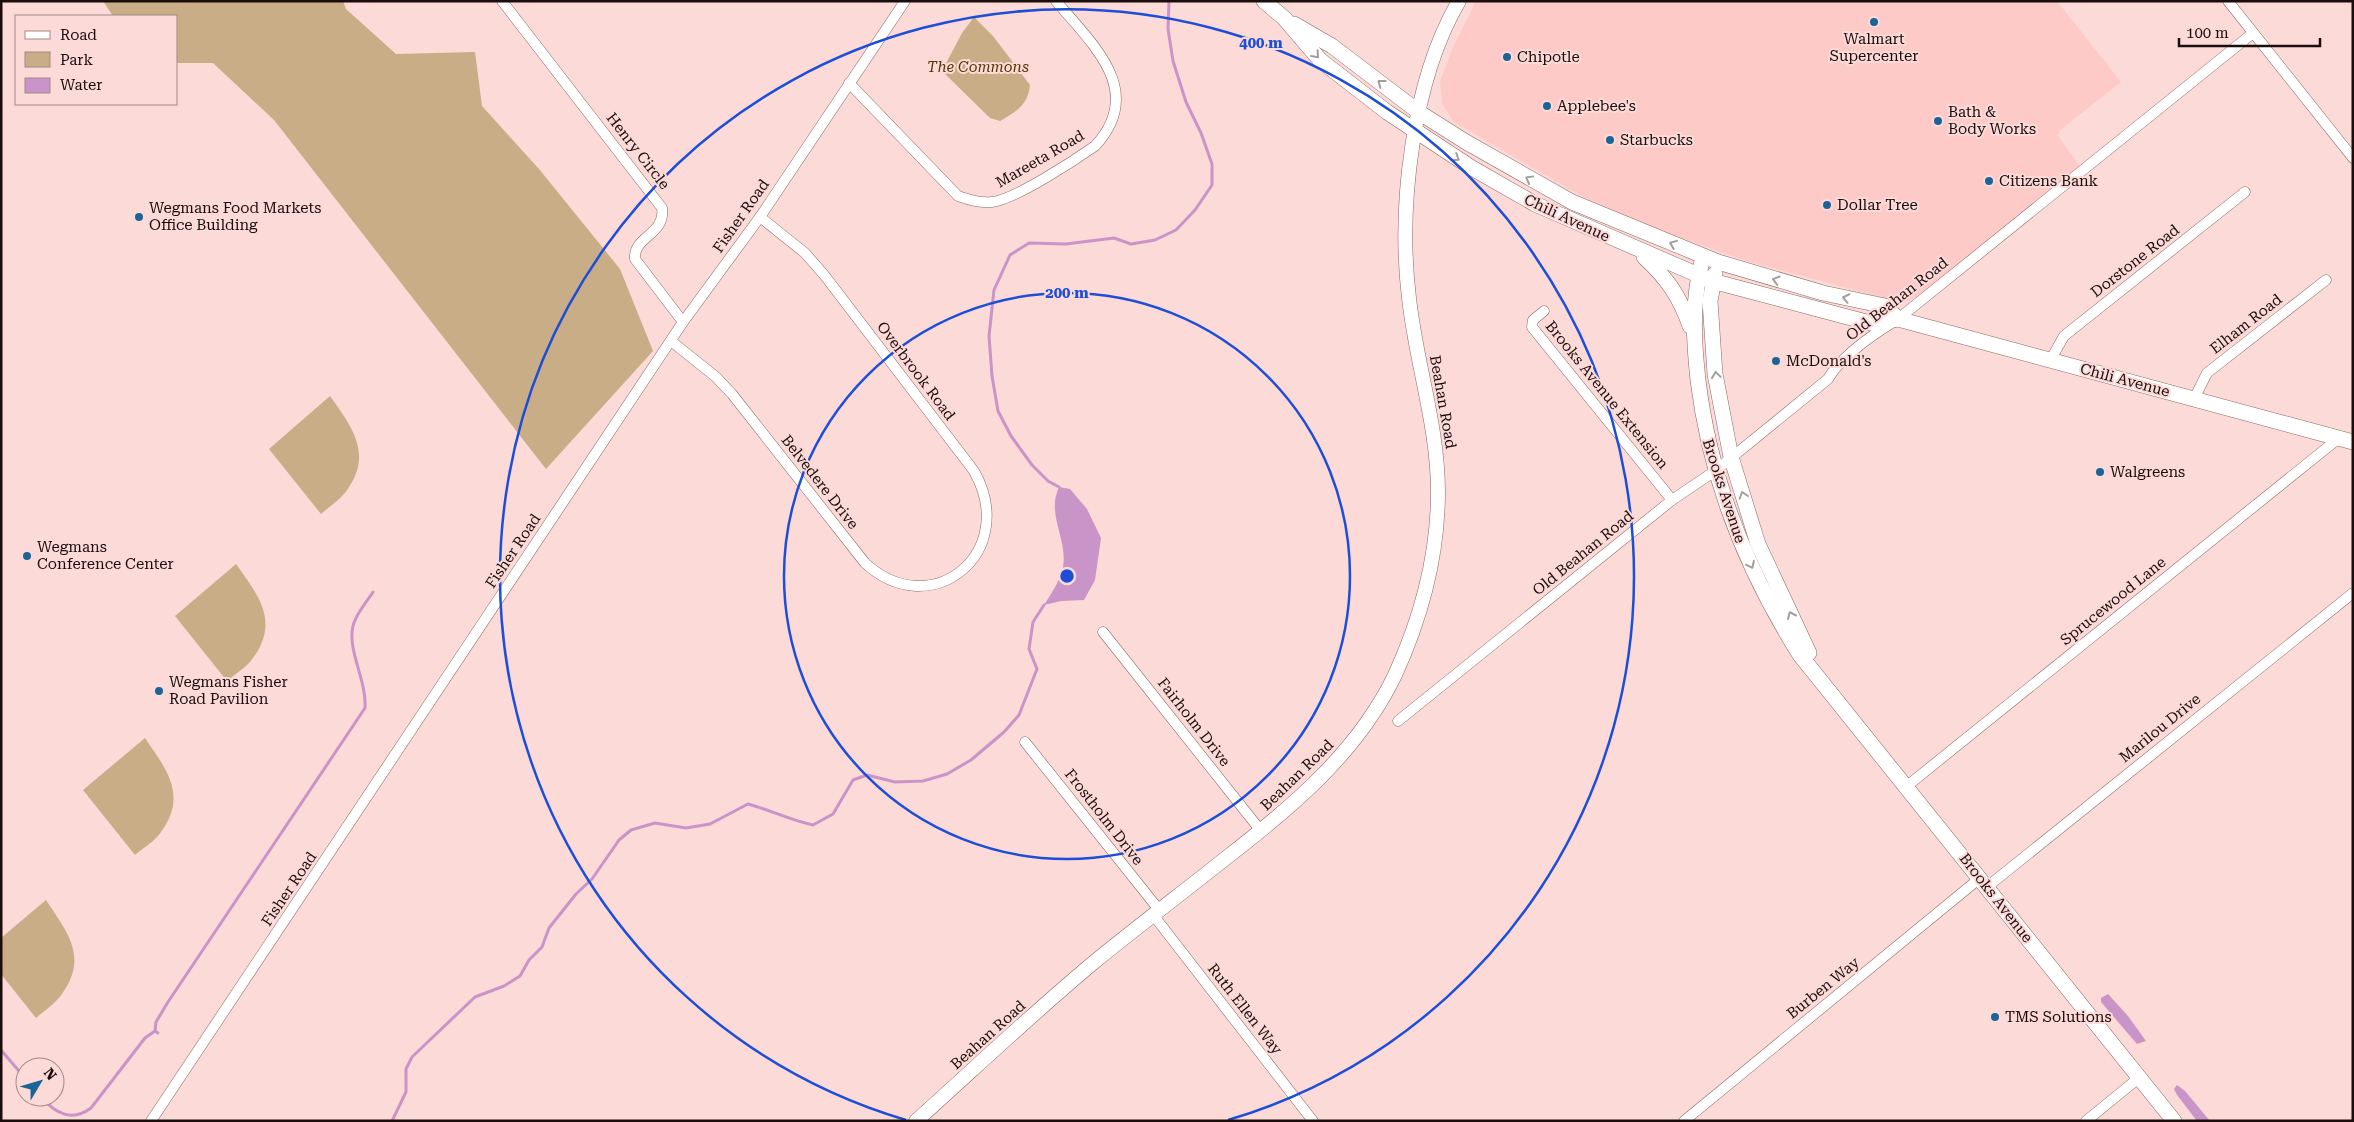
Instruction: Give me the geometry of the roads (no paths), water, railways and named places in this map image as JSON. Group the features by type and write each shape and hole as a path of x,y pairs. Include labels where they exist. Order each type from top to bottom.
{"main road":[{"name":"Chili Avenue","path":"1264,1 1284,18 1320,60 1415,131 1535,204 1705,279 1870,323 1898,319 2346,440"},
{"name":"Chili Avenue","path":"1284,18 1332,46 1420,113 1489,156 1572,202 1718,262 1823,293 1885,306 1898,319"},
{"path":"1636,249 1662,273 1673,287 1684,307 1693,337"},
{"name":"Brooks Avenue","path":"1703,256 1705,279 1710,301 1715,374 1731,457 1758,544 1818,675"},
{"name":"Brooks Avenue","path":"1718,262 1694,295 1693,337 1703,422 1715,471 1744,551 1775,615 1800,655 1818,675 2174,1121"}],"street":[{"name":"Henry Circle","path":"502,1 662,208 664,218 659,226 639,244 634,254 635,259 683,322"},
{"name":"Fisher Road","path":"151,1121 683,322 760,217 905,1"},
{"name":"Mareeta Road","path":"850,83 958,196 976,202 994,202 1011,197 1094,146 1104,136 1113,118 1116,96 1114,79 1106,62 1056,1"},
{"name":"Beahan Road","path":"916,1121 1092,965 1261,831 1335,764 1371,715 1393,678 1413,633 1426,588 1435,537 1438,492 1433,430 1410,308 1406,260 1409,169 1415,131 1429,74 1459,1"},
{"path":"2228,1 2353,158"},
{"name":"Old Beahan Road","path":"1398,721 1672,500 1715,471 1828,379 1834,369 1879,331 1898,319 2254,33"},
{"name":"Dorstone Road","path":"2051,360 2064,336 2245,192"},
{"name":"Overbrook Road","path":"760,217 805,253 974,471 983,487 988,505 988,526 982,546 966,566"},
{"name":"Elham Road","path":"2194,399 2207,372 2326,280"},
{"name":"Brooks Avenue Extension","path":"1544,310 1533,320 1532,327 1672,500"},
{"name":"Belvedere Drive","path":"671,341 716,377 732,394 865,563 878,575 892,582 911,586 929,585 946,580 966,566"},
{"name":"Sprucewood Lane","path":"1907,786 2346,440"},
{"name":"Marilou Drive","path":"1983,883 2353,593"},
{"name":"Fairholm Drive","path":"1103,632 1261,831"},
{"name":"Frostholm Drive","path":"1025,742 1157,913"},
{"name":"Burben Way","path":"1684,1121 1983,883"},
{"name":"Ruth Ellen Way","path":"1157,913 1313,1121"},
{"path":"2086,1121 2140,1077"}],"water":[{"path":"1059,487 1070,489 1087,509 1101,538 1095,580 1084,600 1061,601 1044,605 1058,582 1063,567 1063,547 1055,507"},
{"path":"2108,994 2128,1016 2146,1041 2137,1044 2101,1002 2101,998"},
{"path":"2177,1085 2185,1091 2210,1121 2197,1121 2177,1095 2174,1089"}],"waterway":[{"path":"1059,487 1048,481 1032,465 1011,436 998,411 992,376 989,336 994,290 1010,255 1029,243 1066,244 1114,238 1131,244 1155,240 1176,230 1195,210 1212,185 1212,164 1201,133 1186,102 1173,61 1168,29 1169,1"},
{"path":"155,1031 156,1022 168,1002 365,708 365,698 352,635 357,617 373,592"},
{"path":"392,1121 406,1092 406,1069 412,1057 475,997 504,986 520,976 529,960 542,947 549,928 576,894 592,879 619,840 631,830 655,823 686,828 710,824 748,804 813,825 833,814 853,780 867,775 895,782 923,781 947,774 971,760 1004,732 1019,715 1037,669 1029,649 1033,622 1044,605"},
{"path":"51,1107 58,1112 71,1115 77,1115 91,1108 145,1038 155,1031 158,1033"},
{"path":"1,1050 15,1066"}],"place":[{"name":"Walmart Supercenter","path":"1874,22"},
{"name":"Chipotle","path":"1507,57"},
{"name":"Applebee's","path":"1547,106"},
{"name":"Bath & Body Works","path":"1938,121"},
{"name":"Starbucks","path":"1610,140"},
{"name":"Citizens Bank","path":"1989,181"},
{"name":"Dollar Tree","path":"1827,205"},
{"name":"Wegmans Food Markets Office Building","path":"139,217"},
{"name":"McDonald's","path":"1776,361"},
{"name":"Walgreens","path":"2100,472"},
{"name":"Wegmans Conference Center","path":"27,556"},
{"name":"Wegmans Fisher Road Pavilion","path":"159,691"},
{"name":"TMS Solutions","path":"1995,1017"}],"park label":[{"name":"The Commons","path":"978,67"}]}
